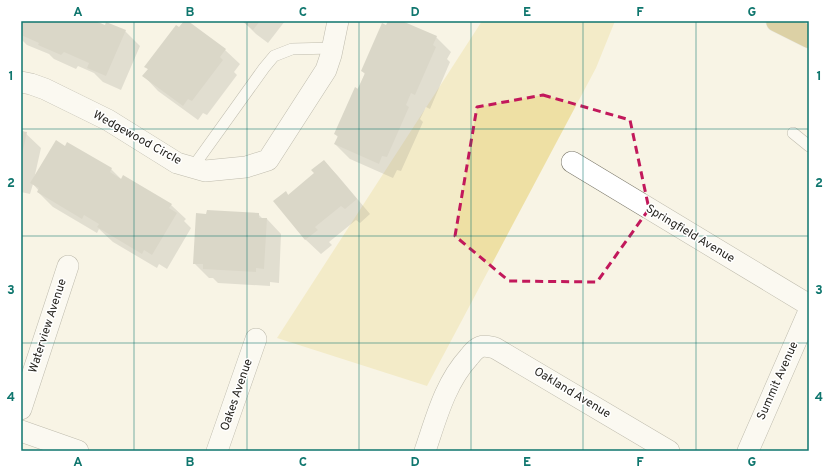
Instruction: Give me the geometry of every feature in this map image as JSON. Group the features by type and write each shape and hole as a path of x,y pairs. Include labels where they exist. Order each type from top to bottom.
{"highway":[{"path":"777,21 809,37"}],"street":[{"name":"Wedgewood Circle","path":"21,82 31,84 62,97 108,120 177,163 205,171 246,168 268,160 326,70 333,48 338,21"},
{"name":"Springfield Avenue","path":"572,162 809,305"},
{"name":"Waterview Avenue","path":"21,409 68,266"},
{"name":"Summit Avenue","path":"748,451 809,311"},
{"name":"Oakes Avenue","path":"217,451 256,339"},
{"name":"Oakland Avenue","path":"425,451 452,380 460,367 474,352 480,347 486,346 495,348 669,451"},
{"path":"21,431 78,451"}],"lane":[{"path":"193,167 274,56 292,48 333,48"},
{"path":"793,133 809,146"}],"highlighted area":[{"path":"543,95 630,120 649,209 597,282 509,281 455,236 477,107"}],"shaded area":[{"path":"482,21 615,21 596,68 427,386 277,338"}],"building":[{"path":"21,21 95,21 105,25 106,22 126,30 106,76 87,68 89,63 64,52 61,55 38,45 39,43 21,35"},
{"path":"184,21 188,21 226,49 220,57 223,60 192,101 188,99 183,106 142,76 148,69 144,67 176,25 179,27"},
{"path":"242,21 260,21 253,30"},
{"path":"388,21 402,21 437,36 433,45 436,47 415,95 411,93 406,105 409,107 387,157 382,156 379,164 334,144 338,136 334,134 355,87 358,89 365,73 361,71 382,23 386,25"},
{"path":"21,131 27,132 22,155 21,155"},
{"path":"56,140 65,146 67,142 112,168 110,172 121,179 123,175 172,204 169,208 177,213 152,255 144,250 142,254 97,227 99,224 84,215 82,219 37,192 39,188 30,183"},
{"path":"324,160 357,199 345,209 341,206 315,227 318,230 305,240 273,201 286,191 288,195 314,173 311,170"},
{"path":"207,210 259,213 259,218 267,218 264,269 256,268 256,272 203,269 203,264 193,264 196,213 206,214"}]}
